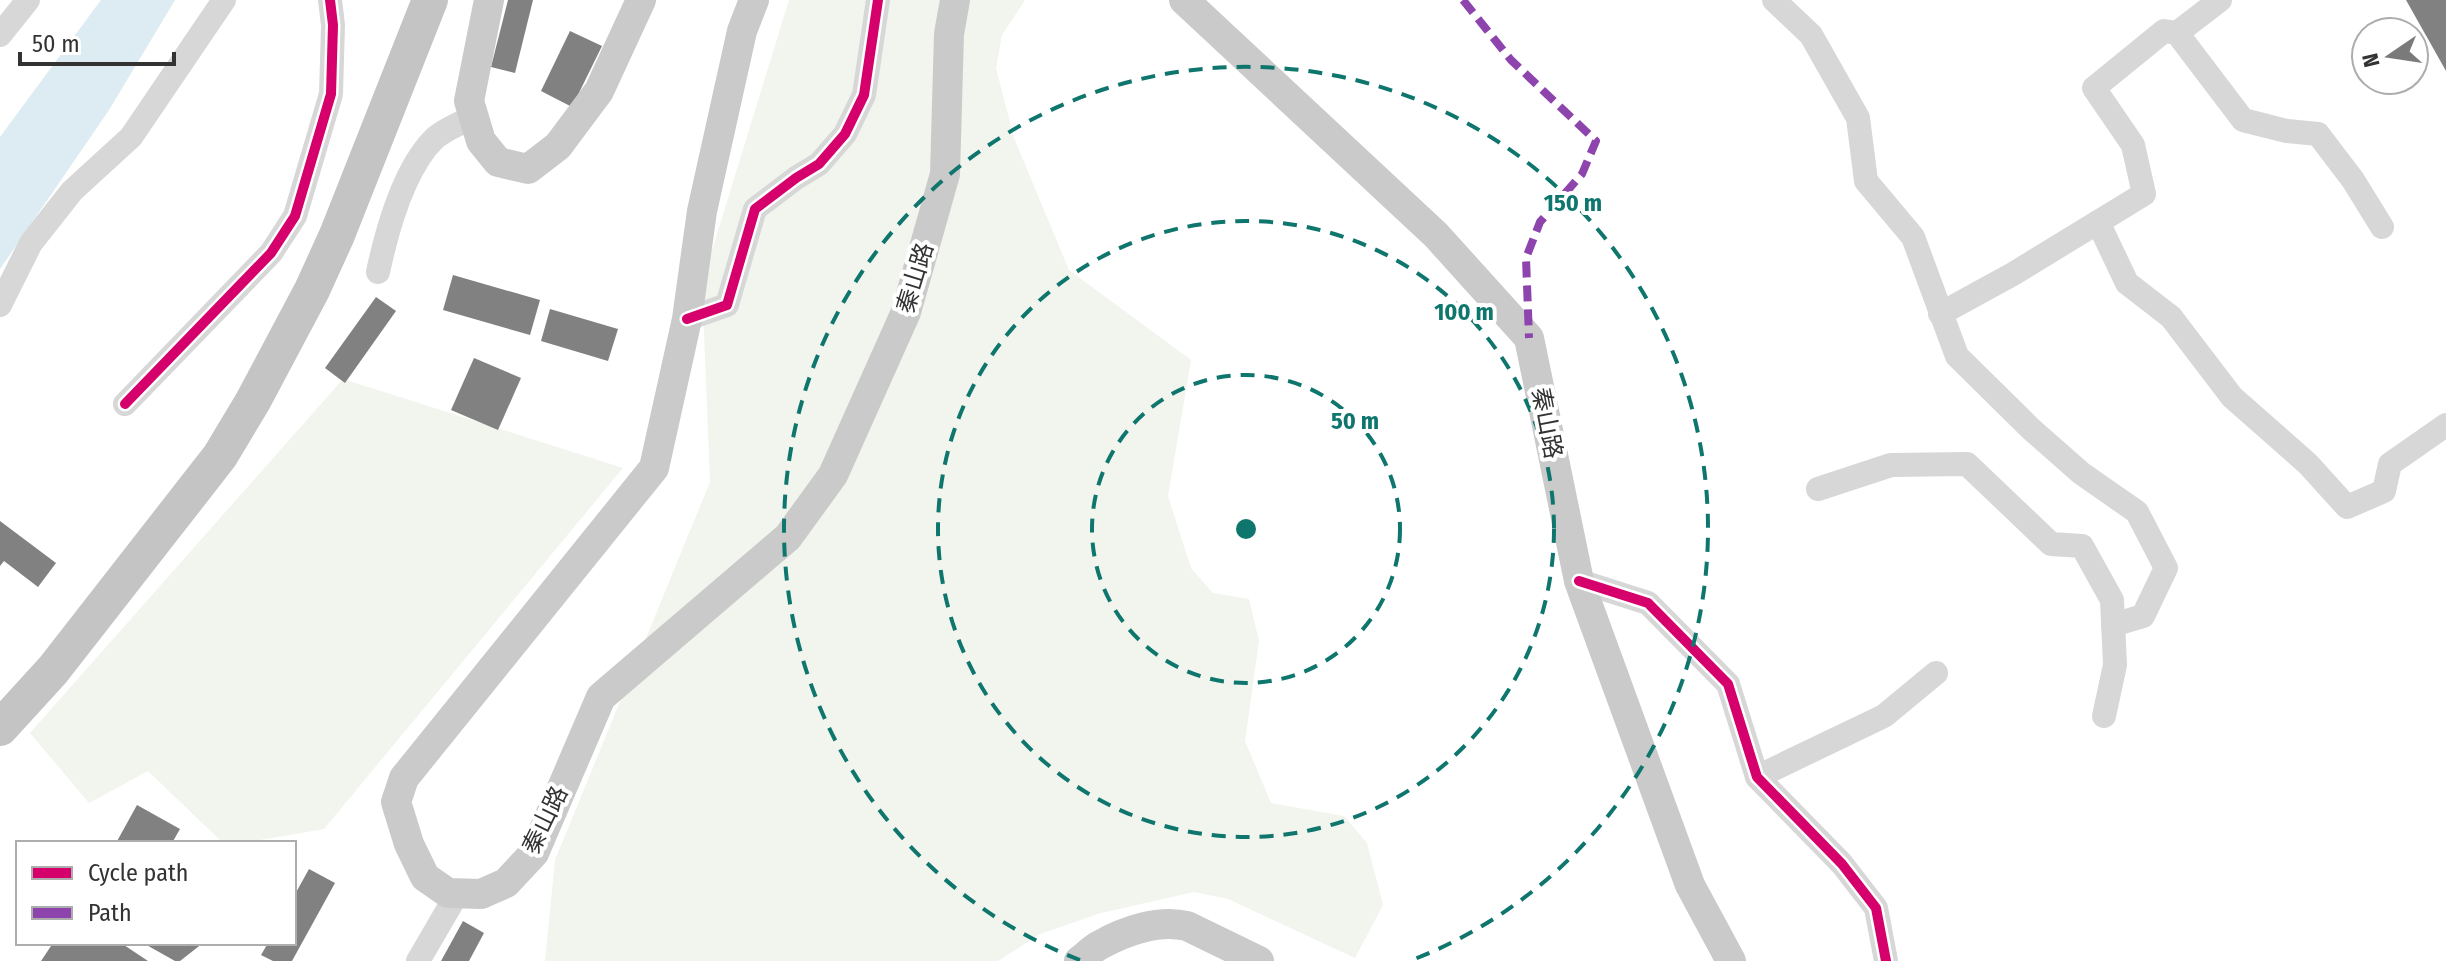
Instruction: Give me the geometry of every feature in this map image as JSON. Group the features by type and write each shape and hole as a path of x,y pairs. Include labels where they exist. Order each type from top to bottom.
{"highway":[{"path":"0,701 39,659 205,445 237,392 321,228 410,0"},
{"path":"0,728 53,670 220,456 253,401 312,290 337,235 430,0"}],"main road":[{"path":"489,0 469,101 481,141 498,162 528,169 558,146 599,91 641,0"},
{"path":"457,894 448,893 425,877 409,844 396,802 404,778 654,468 687,319 702,211 742,31 754,0"},
{"name":"秦山路","path":"457,894 481,894 506,883 534,853 601,697 788,537 833,475 906,312 945,174 949,34 955,0"},
{"name":"秦山路","path":"1184,0 1436,235 1529,338 1579,581 1690,885 1731,961"},
{"path":"1079,961 1097,946 1143,927 1176,923 1259,961"}],"street":[{"path":"0,35 28,0"},
{"path":"0,305 31,243 72,191 131,137 224,0"},
{"path":"125,404 271,253 295,216 331,94 333,25 330,0"},
{"path":"687,319 727,305 755,209 819,164 845,134 864,95 878,0"},
{"path":"1774,0 1811,35 1858,118 1866,181 1913,237 1957,356 2081,473 2137,512 2166,568 2143,616 2113,625"},
{"path":"2177,33 2220,0"},
{"path":"1940,314 2013,274 2144,194 2133,145 2094,88 2164,31 2177,33 2243,120 2287,131 2318,134 2353,180 2382,227"},
{"path":"378,272 386,236 413,168 436,137 474,116"},
{"path":"2098,222 2127,283 2171,317 2232,397 2308,464 2347,507 2384,491 2390,464 2446,425"},
{"path":"1818,489 1891,465 1967,464 2051,544 2082,546 2112,600 2115,665 2104,716"},
{"path":"1579,581 1648,603 1728,684 1757,777 1842,864 1876,908 1886,961"},
{"path":"1757,777 1884,716 1936,673"},
{"path":"418,961 457,894"}],"shaded area":[{"path":"101,0 175,0 109,110 0,269 0,137"},
{"path":"789,0 1025,0 1002,35 996,68 1014,138 1069,270 1191,360 1168,496 1191,568 1213,593 1249,599 1259,641 1245,741 1271,803 1344,816 1367,843 1383,905 1355,958 1228,899 1194,892 1101,913 1040,934 998,961 545,961 555,860 710,482 702,283"},
{"path":"343,379 623,468 324,829 254,841 221,841 148,771 89,803 30,733"}],"building":[{"path":"508,0 533,0 515,73 491,67"},
{"path":"2406,0 2446,0 2446,71 2430,43 2430,16 2415,16"},
{"path":"570,31 602,46 572,107 541,91"},
{"path":"453,275 540,300 530,335 443,310"},
{"path":"376,297 396,311 345,383 325,368"},
{"path":"550,309 618,329 608,361 541,341"},
{"path":"474,358 521,378 498,430 451,410"},
{"path":"0,521 56,563 38,587 4,561 0,566"},
{"path":"137,805 180,829 173,841 117,841"},
{"path":"309,869 335,883 292,961 273,961 261,955 267,945 296,945 296,892"},
{"path":"463,921 484,933 469,961 441,961"},
{"path":"52,945 124,945 148,961 41,961"},
{"path":"147,945 200,945 180,961"}],"marked path":[{"path":"1463,0 1511,60 1596,141 1582,174 1540,222 1526,258 1529,338"}],"cycle path":[{"path":"125,404 271,253 295,216 331,94 333,25 330,0"},
{"path":"687,319 727,305 755,209 819,164 845,134 864,95 878,0"},
{"path":"1579,581 1648,603 1728,684 1757,777 1842,864 1876,908 1886,961"}]}
